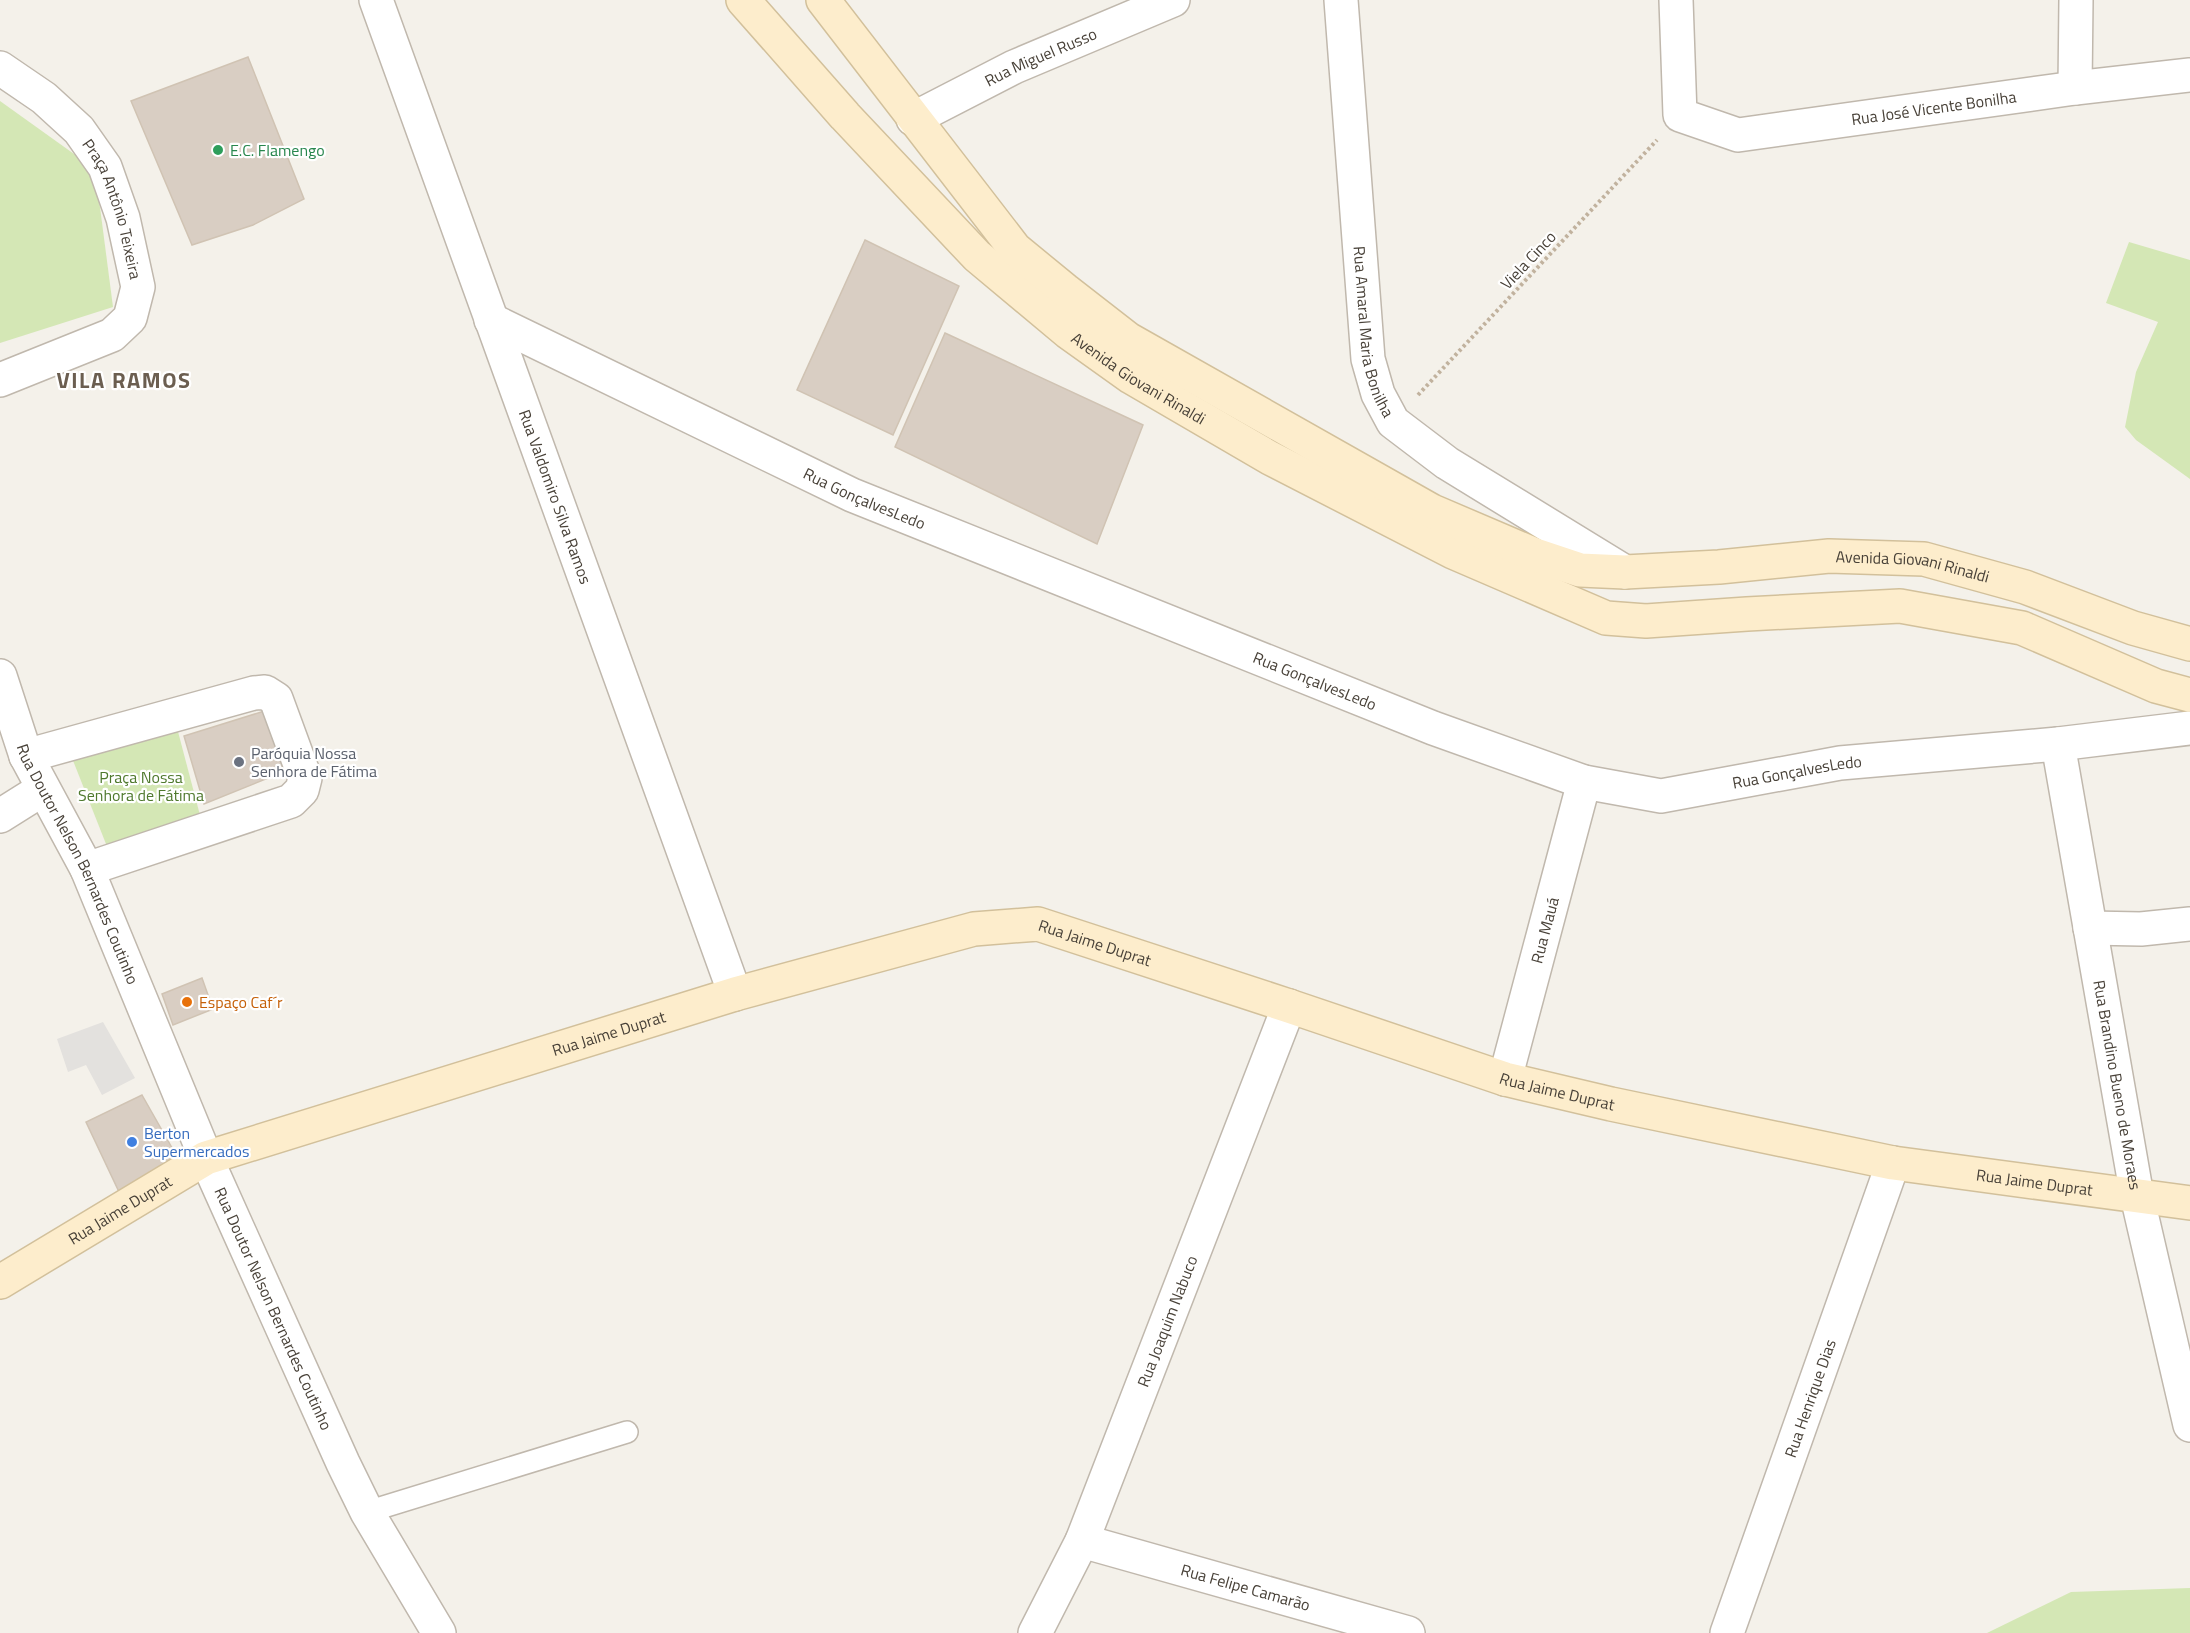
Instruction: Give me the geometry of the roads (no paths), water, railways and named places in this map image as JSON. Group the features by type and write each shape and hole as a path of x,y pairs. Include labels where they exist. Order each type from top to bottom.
{"street":[{"name":"Rua Valdomiro Silva Ramos","path":"376,0 735,994"},
{"name":"Avenida Giovani Rinaldi","path":"743,0 845,116 977,256 1068,332 1131,377 1270,458 1453,552 1606,618 1646,621 1900,606 2022,628 2156,686 2190,695"},
{"name":"Avenida Giovani Rinaldi","path":"823,0 1015,249 1128,339 1432,511 1534,555 1580,570 1625,572 1719,567 1829,556 1924,560 2025,587 2133,628 2190,644"},
{"name":"Rua Miguel Russo","path":"913,119 1014,67 1173,0"},
{"name":"Rua Amaral Maria Bonilha","path":"1341,0 1368,359 1378,394 1393,422 1447,463 1625,572"},
{"name":"Rua José Vicente Bonilha","path":"1676,0 1680,115 1738,135 2075,88 2190,75"},
{"path":"2075,88 2076,0"},
{"name":"Praça Antônio Teixeira","path":"0,68 44,98 80,130 105,167 123,218 138,287 130,318 112,335 0,380"},
{"name":"Rua GonçalvesLedo","path":"490,320 852,495 1433,728 1584,782 1661,796 1840,763 2058,744 2190,728"},
{"path":"1625,572 1632,620"},
{"name":"Rua Doutor Nelson Bernardes Coutinho","path":"0,676 26,756 87,869 206,1158 343,1463 367,1512 439,1633"},
{"path":"26,756 254,693 265,692 276,699 305,778 302,790 291,801 87,869"},
{"name":"Rua Brandino Bueno de Moraes","path":"2058,744 2137,1196 2190,1425"},
{"name":"Rua Mauá","path":"1505,1079 1584,782"},
{"path":"0,816 43,789"},
{"name":"Rua Jaime Duprat","path":"0,1282 206,1158 735,994 974,929 1038,924 1505,1079 1611,1104 1893,1163 2190,1203"},
{"path":"2090,928 2141,929 2190,924"},
{"name":"Rua Joaquim Nabuco","path":"1035,1633 1082,1541 1290,1006"},
{"name":"Rua Henrique Dias","path":"1727,1633 1893,1163"},
{"name":"Rua Felipe Camarão","path":"1082,1541 1408,1633"}],"lane":[{"path":"367,1512 627,1432"}],"place":[{"name":"E.C. Flamengo","path":"218,150"},
{"name":"Paróquia Nossa Senhora de Fátima","path":"239,762"},
{"name":"Espaço Caf´r","path":"187,1002"},
{"name":"Berton Supermercados","path":"132,1142"}],"district":[{"name":"VILA RAMOS","path":"124,380"}],"park label":[{"name":"Praça Nossa Senhora de Fátima","path":"141,786"}]}
